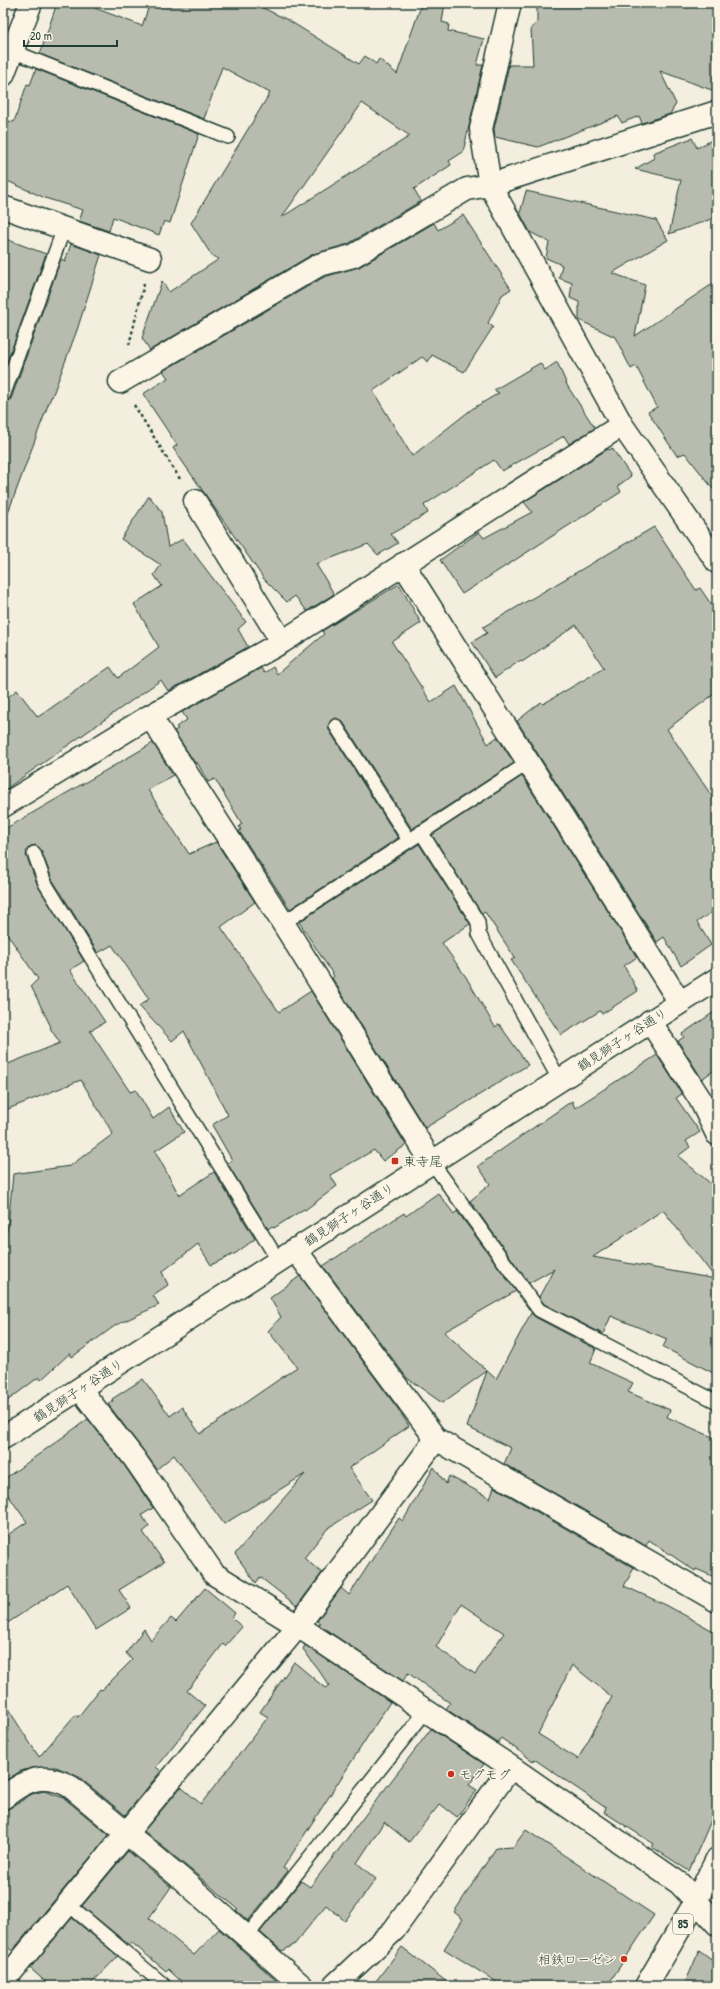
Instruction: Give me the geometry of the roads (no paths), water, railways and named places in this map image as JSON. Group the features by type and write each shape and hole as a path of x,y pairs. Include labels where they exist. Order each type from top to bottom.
{"street":[{"path":"3,75 31,3"},
{"path":"510,3 481,128 490,185 622,425 717,562"},
{"path":"120,382 319,265 353,256 467,189 490,185 717,112"},
{"path":"3,207 150,259"},
{"path":"3,806 150,716 282,642 622,425"},
{"path":"195,501 282,642"},
{"path":"403,564 679,1001"},
{"path":"150,716 431,1161"},
{"name":"鶴見獅子ヶ谷通り","path":"3,1438 679,1001 717,978"},
{"path":"650,1021 700,1099 717,1134"},
{"path":"287,1255 436,1439 717,1601"},
{"path":"80,1389 134,1458 214,1574 298,1626 511,1767 679,1883 717,1924"},
{"path":"12,1981 68,1904 298,1626 436,1439"},
{"path":"334,1986 394,1930 511,1767"},
{"path":"3,1798 22,1784 50,1778 60,1780 71,1787 128,1833 247,1936 302,1986"},
{"name":"85","path":"646,1986 696,1902 717,1859"}],"lane":[{"path":"12,52 228,137"},
{"path":"3,396 64,228"},
{"path":"336,726 409,840"},
{"path":"282,923 528,763"},
{"path":"421,832 478,922 479,934 559,1079"},
{"path":"34,853 45,883 287,1255"},
{"path":"431,1161 538,1310 717,1402"},
{"path":"247,1936 426,1711"},
{"path":"68,1904 165,1986"}],"place":[{"name":"東寺尾","path":"395,1161"},
{"name":"モグモグ","path":"451,1774"},
{"name":"相鉄ローゼン","path":"624,1959"}]}
